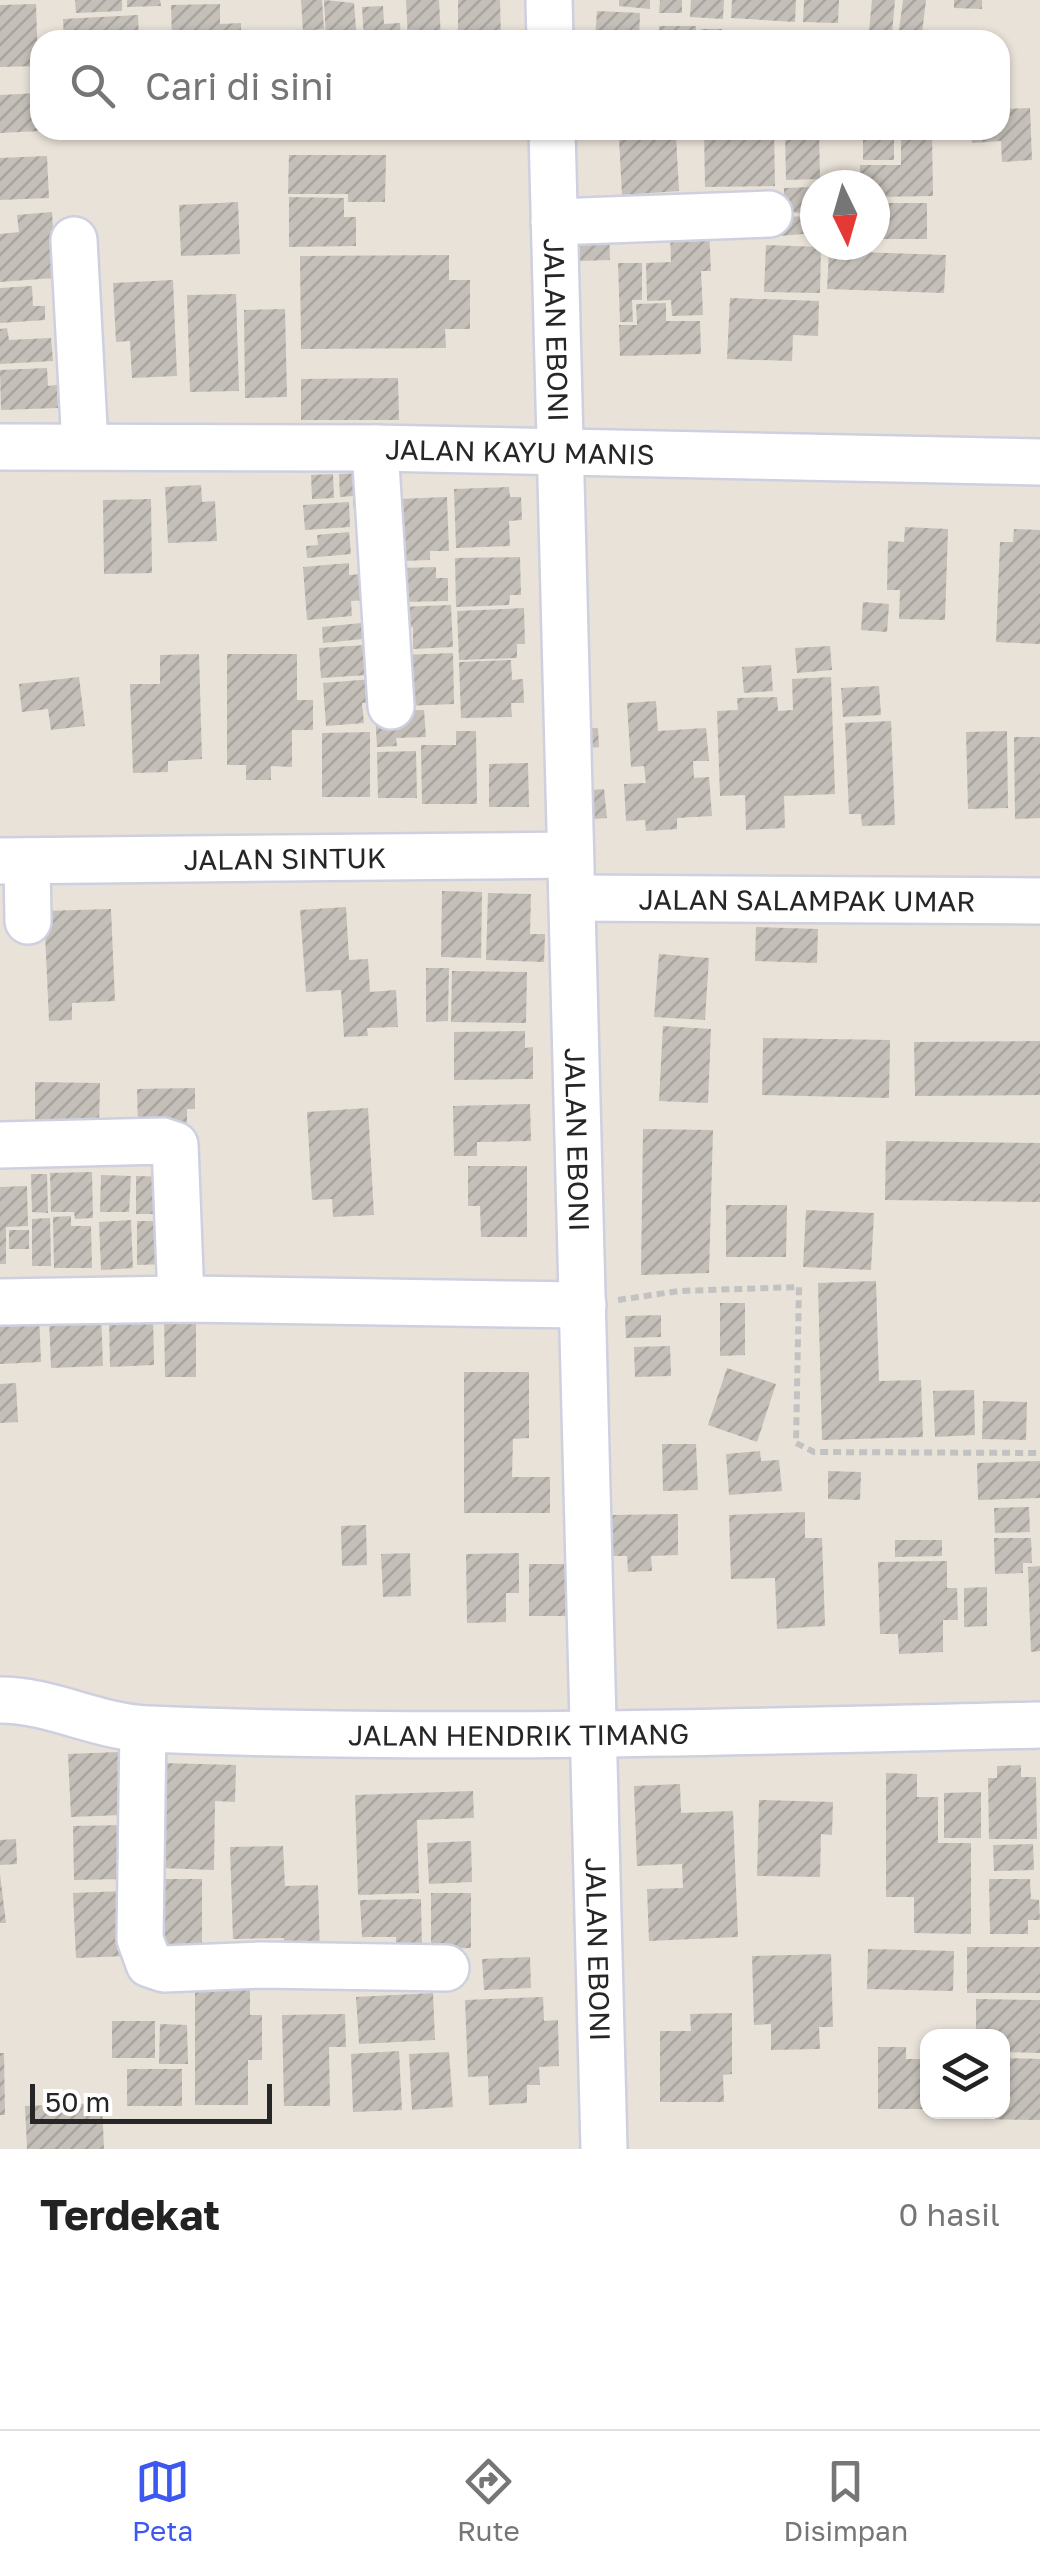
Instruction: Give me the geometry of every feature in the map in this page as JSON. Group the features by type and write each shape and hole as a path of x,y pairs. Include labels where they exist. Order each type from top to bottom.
{"street":[{"path":"549,0 550,30"},
{"name":"JALAN EBONI","path":"552,140 604,2149"},
{"path":"554,222 769,214"},
{"path":"74,240 85,446"},
{"name":"JALAN KAYU MANIS","path":"0,447 376,448 560,455 1040,462"},
{"path":"376,448 392,706"},
{"path":"14,861 28,921"},
{"name":"JALAN SINTUK","path":"14,861 571,876"},
{"name":"JALAN SALAMPAK UMAR","path":"571,876 1040,901"},
{"path":"0,1145 164,1141 175,1145 180,1299"},
{"path":"0,1302 180,1299 582,1305"},
{"name":"JALAN HENDRIK TIMANG","path":"0,1700 36,1702 142,1730 594,1736 1040,1726"},
{"path":"142,1730 140,1939 149,1964 164,1969 262,1965 446,1968"}],"path":[{"path":"582,1305 679,1291 799,1287 796,1443 814,1452 1040,1452"}],"building":[{"path":"75,0 122,0 122,11 76,13"},
{"path":"127,0 160,0 161,6 127,7"},
{"path":"301,0 322,0 324,29 303,30"},
{"path":"324,0 354,3 356,30 326,30"},
{"path":"406,0 439,0 440,30 408,30"},
{"path":"458,0 500,0 501,30 458,30"},
{"path":"619,0 650,0 650,9 619,6"},
{"path":"660,0 682,0 682,13 659,13"},
{"path":"691,0 724,0 723,19 690,17"},
{"path":"732,0 796,0 795,22 731,18"},
{"path":"804,0 839,0 838,23 803,22"},
{"path":"872,0 895,0 892,30 869,30"},
{"path":"903,0 926,0 922,30 899,30"},
{"path":"954,0 982,0 982,9 954,8"},
{"path":"36,4 37,30 30,30 30,66 0,67 0,5"},
{"path":"220,4 220,24 241,23 241,30 172,30 171,5"},
{"path":"383,6 384,24 400,23 400,30 363,30 362,7"},
{"path":"597,11 640,13 639,30 596,30"},
{"path":"138,15 139,30 64,30 63,19"},
{"path":"659,26 696,26 696,30 659,30"},
{"path":"30,93 30,132 0,133 0,95"},
{"path":"1030,108 1032,160 1002,162 1001,141 972,143 972,140 1010,140 1010,109"},
{"path":"619,140 676,140 679,191 622,195"},
{"path":"704,140 774,140 775,186 705,187"},
{"path":"785,140 819,140 820,170 800,170 800,180 786,180"},
{"path":"863,140 894,140 894,160 863,160"},
{"path":"901,140 932,140 933,196 890,197 890,170 860,170 860,165 901,165"},
{"path":"289,155 386,155 385,202 348,202 348,194 288,194"},
{"path":"47,156 49,198 0,200 0,158"},
{"path":"800,187 800,212 784,213 784,188"},
{"path":"289,197 344,198 344,217 356,217 356,246 289,247"},
{"path":"238,202 240,254 181,256 179,205"},
{"path":"890,203 927,203 927,239 890,239"},
{"path":"52,212 53,229 63,229 54,278 0,282 0,234 19,232 17,215"},
{"path":"800,216 800,234 780,236 779,217"},
{"path":"709,229 711,271 701,271 703,315 672,316 671,300 647,301 646,263 671,262 670,231"},
{"path":"580,231 609,231 610,260 580,261"},
{"path":"766,245 800,246 800,260 821,260 820,293 764,292"},
{"path":"890,253 946,255 944,293 827,289 829,260 890,260"},
{"path":"449,255 449,280 470,280 470,329 445,329 446,348 301,349 300,256"},
{"path":"618,263 642,263 642,300 632,300 633,322 620,322"},
{"path":"173,280 177,376 132,378 130,341 116,342 113,283"},
{"path":"32,286 33,306 45,306 45,320 0,323 0,288"},
{"path":"236,294 239,391 190,392 187,295"},
{"path":"730,298 819,301 818,336 793,335 792,361 727,359"},
{"path":"666,303 666,321 700,321 701,354 620,356 619,325 637,325 636,304"},
{"path":"285,309 287,397 245,398 244,310"},
{"path":"7,328 9,340 51,338 53,361 0,364 0,329"},
{"path":"47,368 48,386 57,385 58,408 1,410 0,370"},
{"path":"398,378 399,420 301,420 301,379"},
{"path":"364,473 366,506 353,507 353,496 340,497 339,474"},
{"path":"333,474 334,498 312,499 311,475"},
{"path":"201,485 202,502 215,501 217,541 168,543 165,487"},
{"path":"509,487 510,497 521,497 522,520 509,521 510,546 456,548 454,489"},
{"path":"447,497 449,551 430,551 430,560 401,561 399,499"},
{"path":"151,499 152,573 104,574 103,500"},
{"path":"349,502 350,527 305,530 303,505"},
{"path":"905,527 948,529 945,620 899,619 900,590 887,590 888,541 904,542"},
{"path":"1014,529 1040,530 1040,644 996,642 1000,542 1013,542"},
{"path":"349,532 351,554 307,558 306,546 318,545 317,535"},
{"path":"520,557 521,595 510,595 509,605 456,607 455,558"},
{"path":"349,563 349,575 363,574 365,600 351,601 352,616 307,620 303,567"},
{"path":"436,567 436,578 448,578 448,601 401,602 400,568"},
{"path":"863,602 889,604 887,632 861,630"},
{"path":"451,605 453,647 413,649 413,627 399,628 398,607"},
{"path":"524,608 525,644 517,644 517,658 459,660 457,611"},
{"path":"361,623 363,639 323,643 322,627"},
{"path":"366,645 368,675 321,678 319,648"},
{"path":"830,646 832,670 797,673 795,648"},
{"path":"453,653 454,704 404,706 402,655"},
{"path":"199,654 202,759 168,761 168,772 133,773 130,684 160,684 160,655"},
{"path":"227,654 297,654 297,700 313,700 313,730 292,730 292,767 271,766 271,780 246,780 246,765 227,765"},
{"path":"511,660 512,680 523,679 524,703 511,703 512,717 461,718 459,662"},
{"path":"771,665 773,691 744,693 742,667"},
{"path":"79,677 85,726 51,730 48,709 22,712 19,684"},
{"path":"831,677 835,794 784,796 785,828 746,830 745,795 720,796 717,711 738,710 737,698 777,697 778,711 793,710 792,679"},
{"path":"373,679 375,702 362,703 364,723 326,726 323,683"},
{"path":"879,686 881,715 843,717 841,688"},
{"path":"656,701 658,731 706,728 709,761 693,761 694,778 709,777 712,816 677,818 677,829 646,831 645,820 626,821 624,784 646,783 644,766 631,767 627,703"},
{"path":"424,710 426,737 396,738 397,746 377,747 375,711"},
{"path":"891,721 895,825 862,826 861,814 849,814 845,723"},
{"path":"598,728 599,747 579,749 578,729"},
{"path":"456,731 476,731 477,804 422,804 421,745 456,745"},
{"path":"1007,731 1008,808 968,809 966,732"},
{"path":"370,732 370,797 322,797 322,733"},
{"path":"1014,737 1040,737 1040,818 1015,819"},
{"path":"416,751 417,798 378,798 377,752"},
{"path":"528,763 529,807 489,807 489,764"},
{"path":"604,789 607,818 583,820 580,791"},
{"path":"442,891 482,892 481,958 441,957"},
{"path":"488,893 531,894 530,934 545,934 544,962 486,960"},
{"path":"346,907 349,960 368,959 370,992 396,990 398,1027 367,1028 368,1036 344,1037 341,990 306,992 300,910"},
{"path":"111,909 115,1001 72,1003 72,1020 49,1021 44,911"},
{"path":"756,927 818,929 817,963 755,961"},
{"path":"659,954 709,958 705,1020 654,1017"},
{"path":"426,968 449,968 448,1021 426,1022"},
{"path":"452,971 527,972 526,1023 451,1022"},
{"path":"663,1026 711,1029 708,1103 659,1101"},
{"path":"525,1031 525,1048 533,1047 533,1079 454,1080 454,1032"},
{"path":"763,1038 890,1040 889,1098 762,1095"},
{"path":"1040,1041 1040,1095 915,1096 914,1042"},
{"path":"35,1082 100,1083 99,1126 35,1126"},
{"path":"195,1088 195,1109 187,1109 187,1124 138,1125 137,1089"},
{"path":"530,1104 531,1141 477,1142 477,1156 454,1156 453,1106"},
{"path":"368,1108 374,1215 333,1217 332,1199 312,1200 307,1112"},
{"path":"643,1129 713,1130 709,1273 641,1275"},
{"path":"886,1141 1040,1143 1040,1202 885,1200"},
{"path":"468,1166 527,1166 527,1237 481,1237 480,1206 468,1206"},
{"path":"92,1172 93,1218 75,1219 74,1212 51,1212 50,1173"},
{"path":"31,1174 47,1174 48,1213 32,1212"},
{"path":"101,1175 131,1176 129,1212 100,1212"},
{"path":"136,1176 166,1177 165,1214 136,1214"},
{"path":"27,1186 28,1226 6,1227 6,1264 0,1264 0,1187"},
{"path":"726,1205 787,1205 786,1257 726,1257"},
{"path":"806,1210 874,1213 871,1270 803,1267"},
{"path":"71,1216 71,1226 91,1226 92,1268 54,1268 53,1217"},
{"path":"50,1218 51,1266 32,1266 32,1219"},
{"path":"131,1220 133,1268 101,1270 99,1222"},
{"path":"137,1221 167,1221 167,1264 137,1265"},
{"path":"9,1230 29,1230 29,1249 9,1249"},
{"path":"876,1281 879,1381 921,1380 923,1437 822,1440 818,1283"},
{"path":"720,1303 745,1303 745,1355 720,1356"},
{"path":"39,1312 41,1362 0,1364 0,1314"},
{"path":"164,1313 196,1313 196,1377 165,1377"},
{"path":"101,1314 103,1366 51,1368 49,1317"},
{"path":"153,1315 154,1365 110,1367 109,1316"},
{"path":"661,1315 661,1337 626,1338 625,1316"},
{"path":"670,1346 671,1376 635,1377 634,1347"},
{"path":"727,1368 776,1384 757,1442 708,1425"},
{"path":"464,1372 529,1372 529,1438 513,1439 512,1477 550,1477 550,1513 464,1513"},
{"path":"16,1383 18,1422 0,1423 0,1384"},
{"path":"974,1390 975,1435 935,1437 933,1391"},
{"path":"983,1401 1027,1402 1026,1440 982,1439"},
{"path":"662,1444 696,1444 698,1490 663,1491"},
{"path":"760,1451 761,1461 779,1460 782,1491 729,1495 726,1454"},
{"path":"1040,1461 1040,1498 978,1500 977,1463"},
{"path":"828,1471 861,1472 860,1500 828,1499"},
{"path":"1029,1507 1030,1532 995,1533 994,1508"},
{"path":"805,1512 805,1538 822,1538 825,1626 777,1629 775,1578 731,1579 729,1515"},
{"path":"678,1514 678,1555 651,1556 652,1571 628,1572 627,1556 612,1556 611,1515"},
{"path":"366,1525 367,1565 342,1566 341,1526"},
{"path":"994,1538 1031,1538 1032,1563 1023,1563 1023,1573 995,1574"},
{"path":"895,1540 942,1540 942,1556 895,1557"},
{"path":"410,1553 411,1596 383,1597 381,1554"},
{"path":"519,1553 519,1593 506,1593 506,1622 467,1623 466,1554"},
{"path":"947,1561 947,1588 957,1588 958,1620 943,1620 943,1652 899,1654 898,1634 880,1634 878,1562"},
{"path":"529,1564 569,1564 568,1616 529,1616"},
{"path":"1040,1566 1040,1651 1031,1652 1028,1567"},
{"path":"987,1587 987,1626 964,1627 964,1588"},
{"path":"119,1752 122,1815 71,1817 68,1754"},
{"path":"162,1763 236,1765 235,1802 215,1801 214,1870 160,1868"},
{"path":"1021,1765 1021,1777 1036,1777 1037,1839 989,1839 988,1778 997,1778 997,1766"},
{"path":"886,1773 917,1774 917,1797 938,1797 938,1843 971,1843 971,1934 914,1933 914,1897 886,1897"},
{"path":"680,1784 681,1813 733,1811 738,1937 649,1941 647,1889 683,1888 682,1864 637,1866 634,1786"},
{"path":"473,1791 474,1818 417,1820 419,1893 358,1895 355,1795"},
{"path":"981,1792 981,1838 944,1838 944,1793"},
{"path":"759,1800 833,1802 832,1835 821,1834 820,1877 757,1876"},
{"path":"124,1825 125,1879 74,1880 73,1826"},
{"path":"16,1839 17,1864 0,1865 0,1840"},
{"path":"471,1841 472,1882 429,1884 427,1843"},
{"path":"1033,1844 1034,1870 994,1871 993,1845"},
{"path":"283,1846 285,1886 318,1885 320,1954 284,1956 284,1938 233,1939 230,1847"},
{"path":"0,1874 6,1923 0,1923"},
{"path":"161,1879 202,1879 202,1959 160,1959"},
{"path":"989,1879 1030,1879 1031,1899 1039,1900 1040,1920 1028,1920 1028,1934 990,1934"},
{"path":"124,1891 127,1956 76,1958 73,1893"},
{"path":"431,1893 471,1893 471,1948 431,1949"},
{"path":"421,1899 422,1951 396,1951 396,1937 362,1937 360,1900"},
{"path":"967,1947 1040,1947 1040,1993 967,1993"},
{"path":"868,1949 954,1951 953,1991 867,1989"},
{"path":"831,1954 833,2027 819,2027 820,2049 771,2050 771,2024 754,2025 752,1956"},
{"path":"530,1957 531,1988 484,1990 482,1959"},
{"path":"195,1978 250,1978 250,2015 262,2015 262,2060 248,2060 248,2105 195,2105"},
{"path":"433,1993 435,2040 359,2044 356,1997"},
{"path":"543,1997 544,2021 558,2020 559,2066 539,2067 540,2085 527,2085 527,2103 489,2105 488,2076 468,2077 465,2000"},
{"path":"976,1999 1040,2000 1040,2053 1010,2052 1010,2029 976,2029"},
{"path":"732,2013 732,2074 723,2075 724,2102 660,2102 660,2031 691,2031 690,2014"},
{"path":"345,2014 346,2047 329,2047 330,2106 284,2106 282,2015"},
{"path":"112,2021 155,2021 155,2058 112,2058"},
{"path":"160,2024 187,2025 188,2064 159,2064"},
{"path":"878,2047 906,2047 906,2059 920,2059 920,2109 878,2109"},
{"path":"399,2051 402,2110 353,2112 351,2054"},
{"path":"449,2052 453,2107 412,2110 409,2054"},
{"path":"0,2053 4,2053 5,2115 0,2115"},
{"path":"1010,2058 1040,2059 1040,2120 974,2119 1010,2119"},
{"path":"127,2069 182,2069 182,2106 127,2106"},
{"path":"102,2103 104,2149 27,2149 25,2106"}]}
